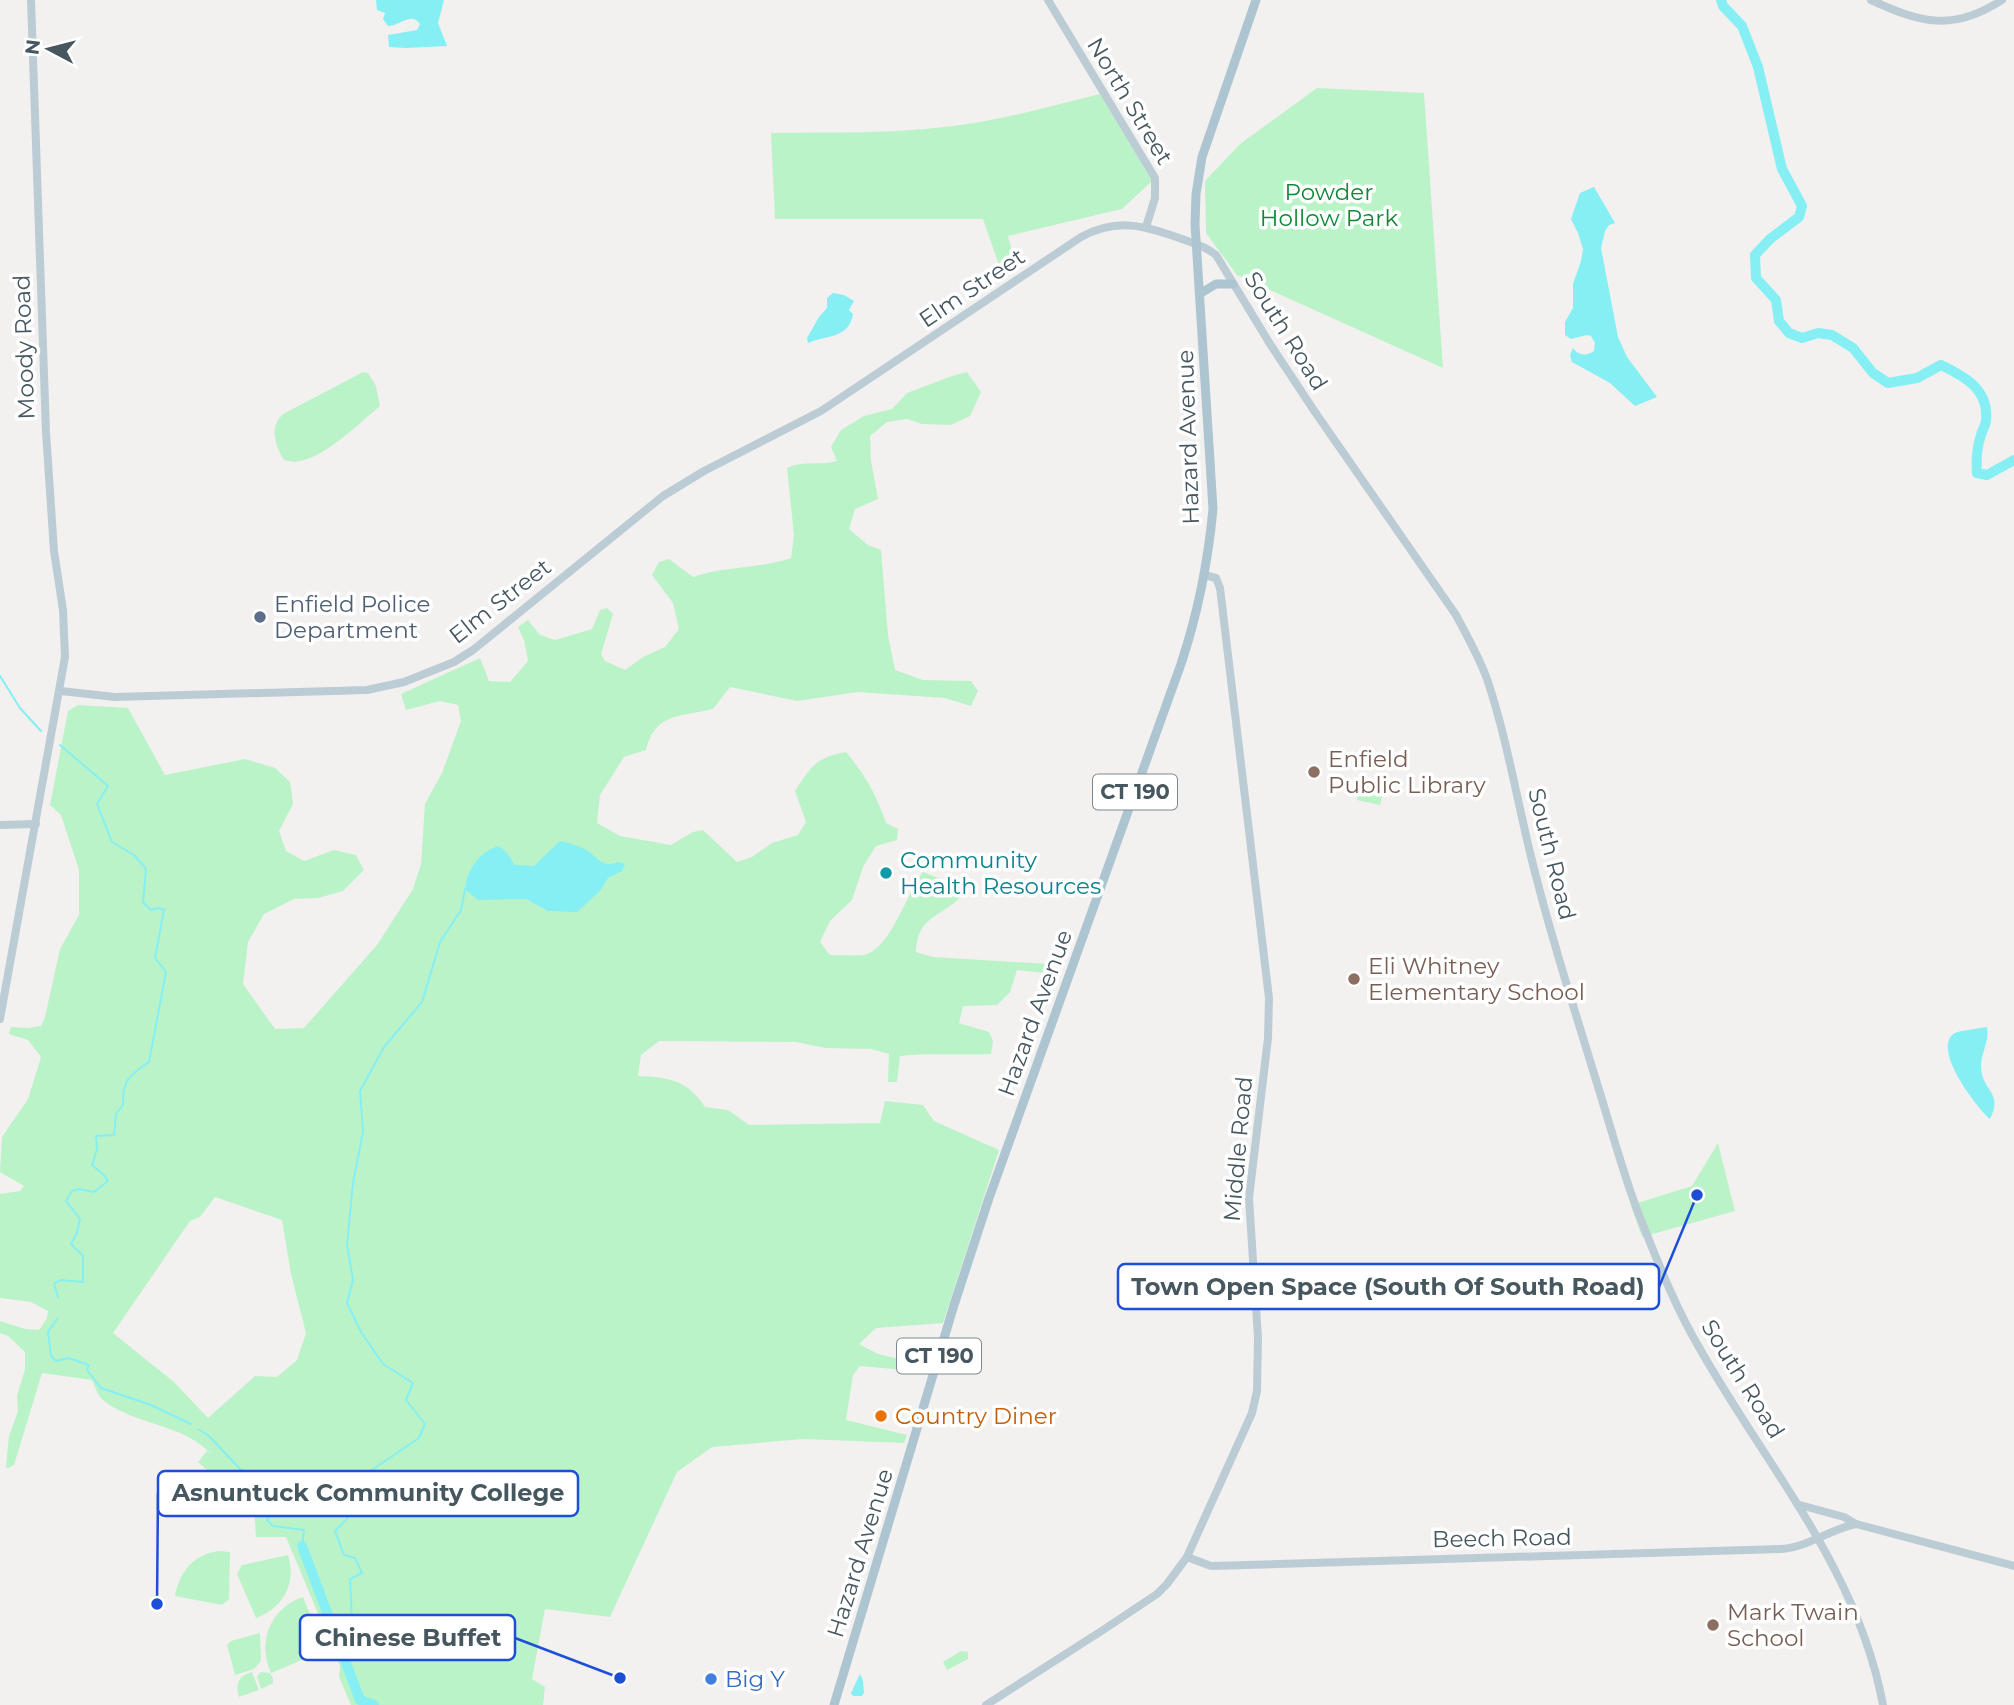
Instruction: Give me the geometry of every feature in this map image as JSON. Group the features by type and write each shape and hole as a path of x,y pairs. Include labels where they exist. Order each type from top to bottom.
{"main road":[{"name":"Hazard Avenue","path":"834,1705 970,1257 1020,1109 1192,628 1204,575 1213,509 1195,194 1202,157 1256,0"},
{"path":"1201,293 1216,284 1233,284"}],"street":[{"name":"Moody Road","path":"31,0 46,432 54,551 65,636 61,691"},
{"name":"North Street","path":"1048,0 1155,178 1155,198 1146,226"},
{"path":"1871,0 1905,15 1950,21 1982,13 2001,0"},
{"name":"Elm Street","path":"61,691 115,697 355,690 404,682 436,670 473,650 636,517 687,481 821,411 1081,237 1112,226 1146,226 1197,244"},
{"name":"South Road","path":"1197,244 1206,246 1216,256 1322,423 1456,615 1478,659 1496,711 1536,879 1564,979 1637,1210 1684,1319 1701,1351 1819,1538 1867,1640 1883,1705"},
{"name":"Middle Road","path":"986,1705 1157,1594 1178,1571 1187,1557 1252,1413 1257,1391 1258,1339 1249,1198 1269,1022 1267,980 1220,588 1216,578 1204,575"},
{"path":"0,1019 61,691"},
{"path":"0,825 36,824"},
{"path":"1800,1505 1844,1517 1856,1524 2014,1566"},
{"name":"Beech Road","path":"1187,1557 1211,1566 1795,1548 1856,1524"}],"green space":[{"name":"Powder Hollow Park","path":"1317,88 1424,93 1443,368 1237,275 1206,233 1205,181 1240,144"},
{"path":"1100,94 1152,181 1122,209 1008,236 1016,267 1002,274 983,219 775,219 771,133 930,129 1008,116"},
{"path":"363,372 368,373 376,386 380,406 348,434 320,453 294,462 283,459 275,430 283,414"},
{"path":"967,372 981,392 970,416 951,425 922,424 907,419 887,422 870,436 871,461 878,499 855,509 849,529 868,545 881,550 888,635 895,670 923,680 971,681 978,691 971,706 945,698 858,692 797,701 730,687 713,709 680,715 663,722 650,738 646,750 624,757 600,795 597,823 620,836 671,845 693,832 703,830 737,862 752,857 772,843 798,835 806,822 795,791 821,760 846,752 870,786 886,823 898,829 897,840 876,846 863,867 852,900 830,921 820,942 830,955 863,955 873,951 889,933 923,872 961,887 962,896 925,924 917,940 916,952 933,957 1049,964 1058,970 1056,974 1017,970 1010,992 997,1005 963,1006 959,1023 989,1032 993,1041 991,1054 900,1056 897,1082 888,1082 889,1054 871,1049 826,1048 796,1042 659,1041 641,1055 638,1076 659,1077 676,1082 692,1091 705,1107 728,1110 749,1125 880,1123 885,1101 923,1105 934,1121 999,1150 943,1323 876,1328 859,1344 878,1354 916,1363 915,1371 860,1366 853,1375 846,1420 907,1435 904,1443 803,1439 712,1447 677,1472 610,1617 545,1609 532,1679 545,1687 543,1705 351,1705 339,1677 340,1666 286,1537 256,1537 254,1505 228,1472 219,1481 198,1462 207,1451 212,1455 201,1444 173,1430 115,1408 101,1398 92,1380 42,1373 14,1465 6,1467 9,1436 18,1411 17,1396 25,1369 25,1352 8,1336 0,1333 0,1321 25,1329 39,1330 48,1311 31,1302 0,1298 0,1194 20,1191 24,1186 0,1172 2,1137 28,1099 41,1057 28,1040 9,1034 11,1027 41,1026 60,949 79,915 79,870 61,815 50,805 68,711 78,705 128,708 165,775 245,759 275,768 290,782 293,804 279,831 286,851 304,861 334,850 356,855 364,870 343,891 318,898 294,899 264,914 248,942 243,984 275,1029 304,1028 377,945 413,889 421,864 425,804 442,773 461,721 458,705 440,701 406,710 401,694 480,658 489,681 510,682 528,661 518,627 528,620 540,635 555,640 592,629 600,610 607,608 613,614 601,654 605,661 625,670 643,657 665,647 679,629 673,603 652,575 659,562 669,559 693,577 791,558 794,535 787,468 800,464 837,461 831,447 841,430 864,416 892,409 907,393","holes":["215,1197 282,1220 291,1274 306,1333 297,1360 277,1377 255,1376 208,1418 174,1382 113,1333 190,1221 200,1217"]},
{"path":"1364,789 1382,796 1380,805 1357,800 1358,793"},
{"path":"1718,1143 1735,1211 1642,1237 1631,1205 1692,1186"},
{"path":"219,1551 230,1552 229,1599 222,1605 175,1596 180,1579 189,1566 202,1556"},
{"path":"288,1555 291,1575 286,1593 274,1608 256,1618 237,1574 242,1565"},
{"path":"303,1597 323,1648 321,1652 271,1673 265,1650 269,1628 282,1609"},
{"path":"260,1633 261,1661 254,1669 235,1675 227,1645 231,1641"},
{"path":"961,1651 968,1652 968,1659 947,1670 943,1662"},
{"path":"252,1672 259,1690 239,1697 239,1681"},
{"path":"261,1672 270,1673 273,1683 261,1689 257,1676"}],"water":[{"path":"376,0 444,0 438,23 447,46 389,47 388,35 417,30 420,24 417,20 409,19 388,26 383,19 385,13 377,10"},
{"path":"1594,187 1615,223 1609,225 1605,231 1601,248 1618,337 1627,357 1657,397 1635,406 1610,383 1572,362 1570,355 1573,348 1577,353 1583,354 1594,351 1595,343 1591,336 1571,339 1565,335 1565,322 1573,308 1573,284 1583,249 1571,219 1580,193"},
{"path":"833,293 854,301 849,310 853,314 851,322 836,335 808,343 807,338 827,308 827,298"},
{"path":"560,841 585,849 604,863 625,864 622,871 608,878 600,891 577,912 548,911 526,899 478,900 465,889 468,875 476,862 492,848 499,846 515,865 534,866"},
{"path":"1987,1027 1981,1066 1984,1081 1993,1097 1994,1110 1990,1119 1958,1077 1948,1051 1949,1040 1955,1033"},
{"path":"860,1674 864,1693 862,1696 853,1696 851,1693"}],"waterway":[{"path":"1721,0 1723,6 1742,26 1758,67 1782,169 1802,206 1799,217 1770,239 1755,255 1756,278 1776,300 1779,321 1789,333 1802,338 1818,333 1832,335 1853,348 1873,373 1888,383 1917,378 1941,365 1958,374 1979,392 1986,409 1986,422 1978,449 1977,473 1987,475 2014,460"},
{"path":"0,676 20,708 41,731"},
{"path":"58,1297 54,1284 60,1280 83,1282 83,1256 71,1244 80,1219 66,1201 72,1191 79,1189 94,1192 108,1181 92,1165 97,1149 96,1136 114,1135 116,1114 123,1105 128,1079 149,1062 166,972 155,958 164,910 151,910 143,902 146,869 134,855 112,842 97,804 108,786 60,745"},
{"path":"344,1658 353,1642 350,1579 362,1573 355,1558 344,1555 335,1531 359,1506 363,1476 419,1438 425,1424 406,1400 413,1383 383,1364 361,1332 347,1303 353,1280 347,1245 353,1183 363,1132 360,1091 384,1047 422,1002 440,942 461,910 465,889"},
{"path":"57,1319 48,1332 51,1356 56,1361 69,1358 89,1365 87,1370 101,1388 151,1405 191,1424"},
{"path":"199,1430 209,1436 256,1486 268,1493 274,1504 267,1520 273,1526 304,1530 302,1546"},
{"path":"302,1546 360,1700 374,1705"}],"place":[{"name":"Enfield Police Department","path":"260,617"},
{"name":"Enfield Public Library","path":"1314,772"},
{"name":"Community Health Resources","path":"886,873"},
{"name":"Eli Whitney Elementary School","path":"1354,979"},
{"name":"Town Open Space (South Of South Road)","path":"1697,1195"},
{"name":"Country Diner","path":"881,1416"},
{"name":"Asnuntuck Community College","path":"157,1604"},
{"name":"Mark Twain School","path":"1713,1625"},
{"name":"Chinese Buffet","path":"620,1678"},
{"name":"Big Y","path":"711,1679"}]}
